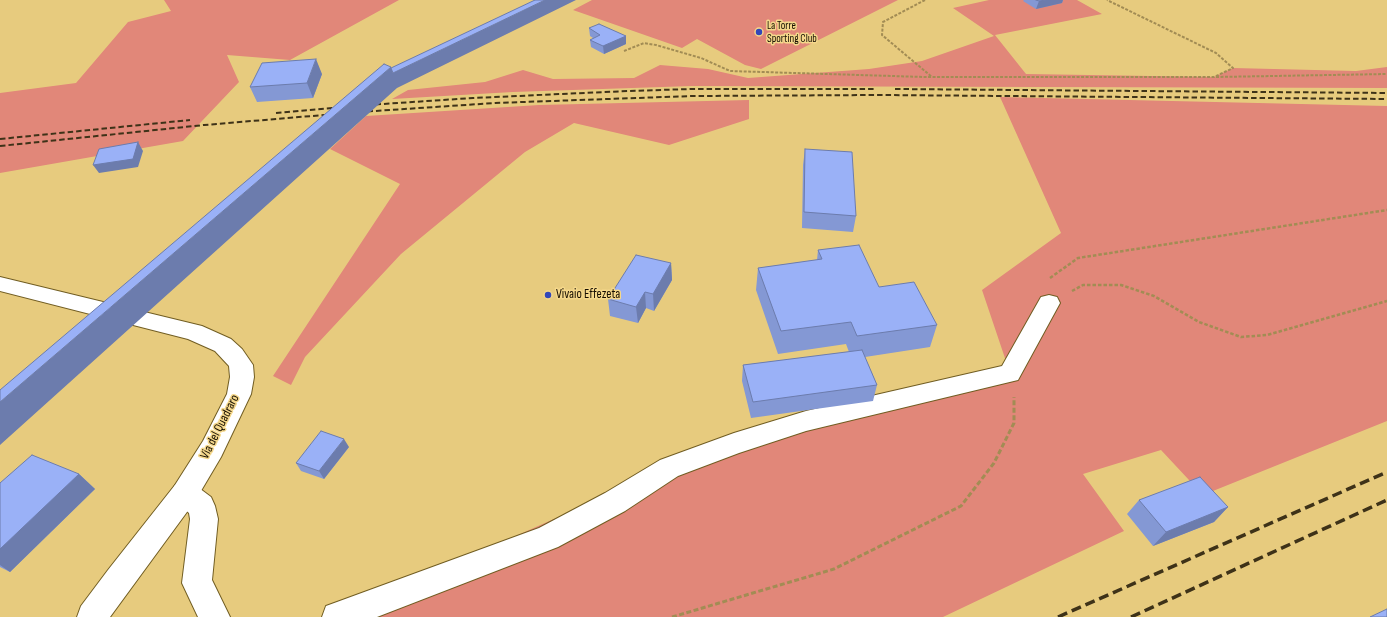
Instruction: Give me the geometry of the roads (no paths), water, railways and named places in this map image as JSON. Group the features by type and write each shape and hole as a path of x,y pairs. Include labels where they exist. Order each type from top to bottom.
{"street":[{"name":"Via del Quadraro","path":"0,284 194,332 224,345 241,365 242,377 238,394 212,449 185,493 118,580 92,617"},
{"path":"337,617 548,538 615,502 669,468 719,449 806,421 1010,373 1049,303"},
{"path":"185,493 201,506 204,519 197,583 206,597 210,609 215,617"}],"railway":[{"path":"367,105 473,98 628,91 692,89 875,89"},
{"path":"895,89 1387,93"},
{"path":"359,112 495,103 693,96 880,95 1387,99"},
{"path":"276,113 344,107"},
{"path":"0,146 204,125 336,114"},
{"path":"0,139 190,120"},
{"path":"1058,617 1387,472"},
{"path":"1131,617 1387,500"}],"place":[{"name":"La Torre Sporting Club","path":"759,32"},
{"name":"Vivaio Effezeta","path":"548,295"}]}
